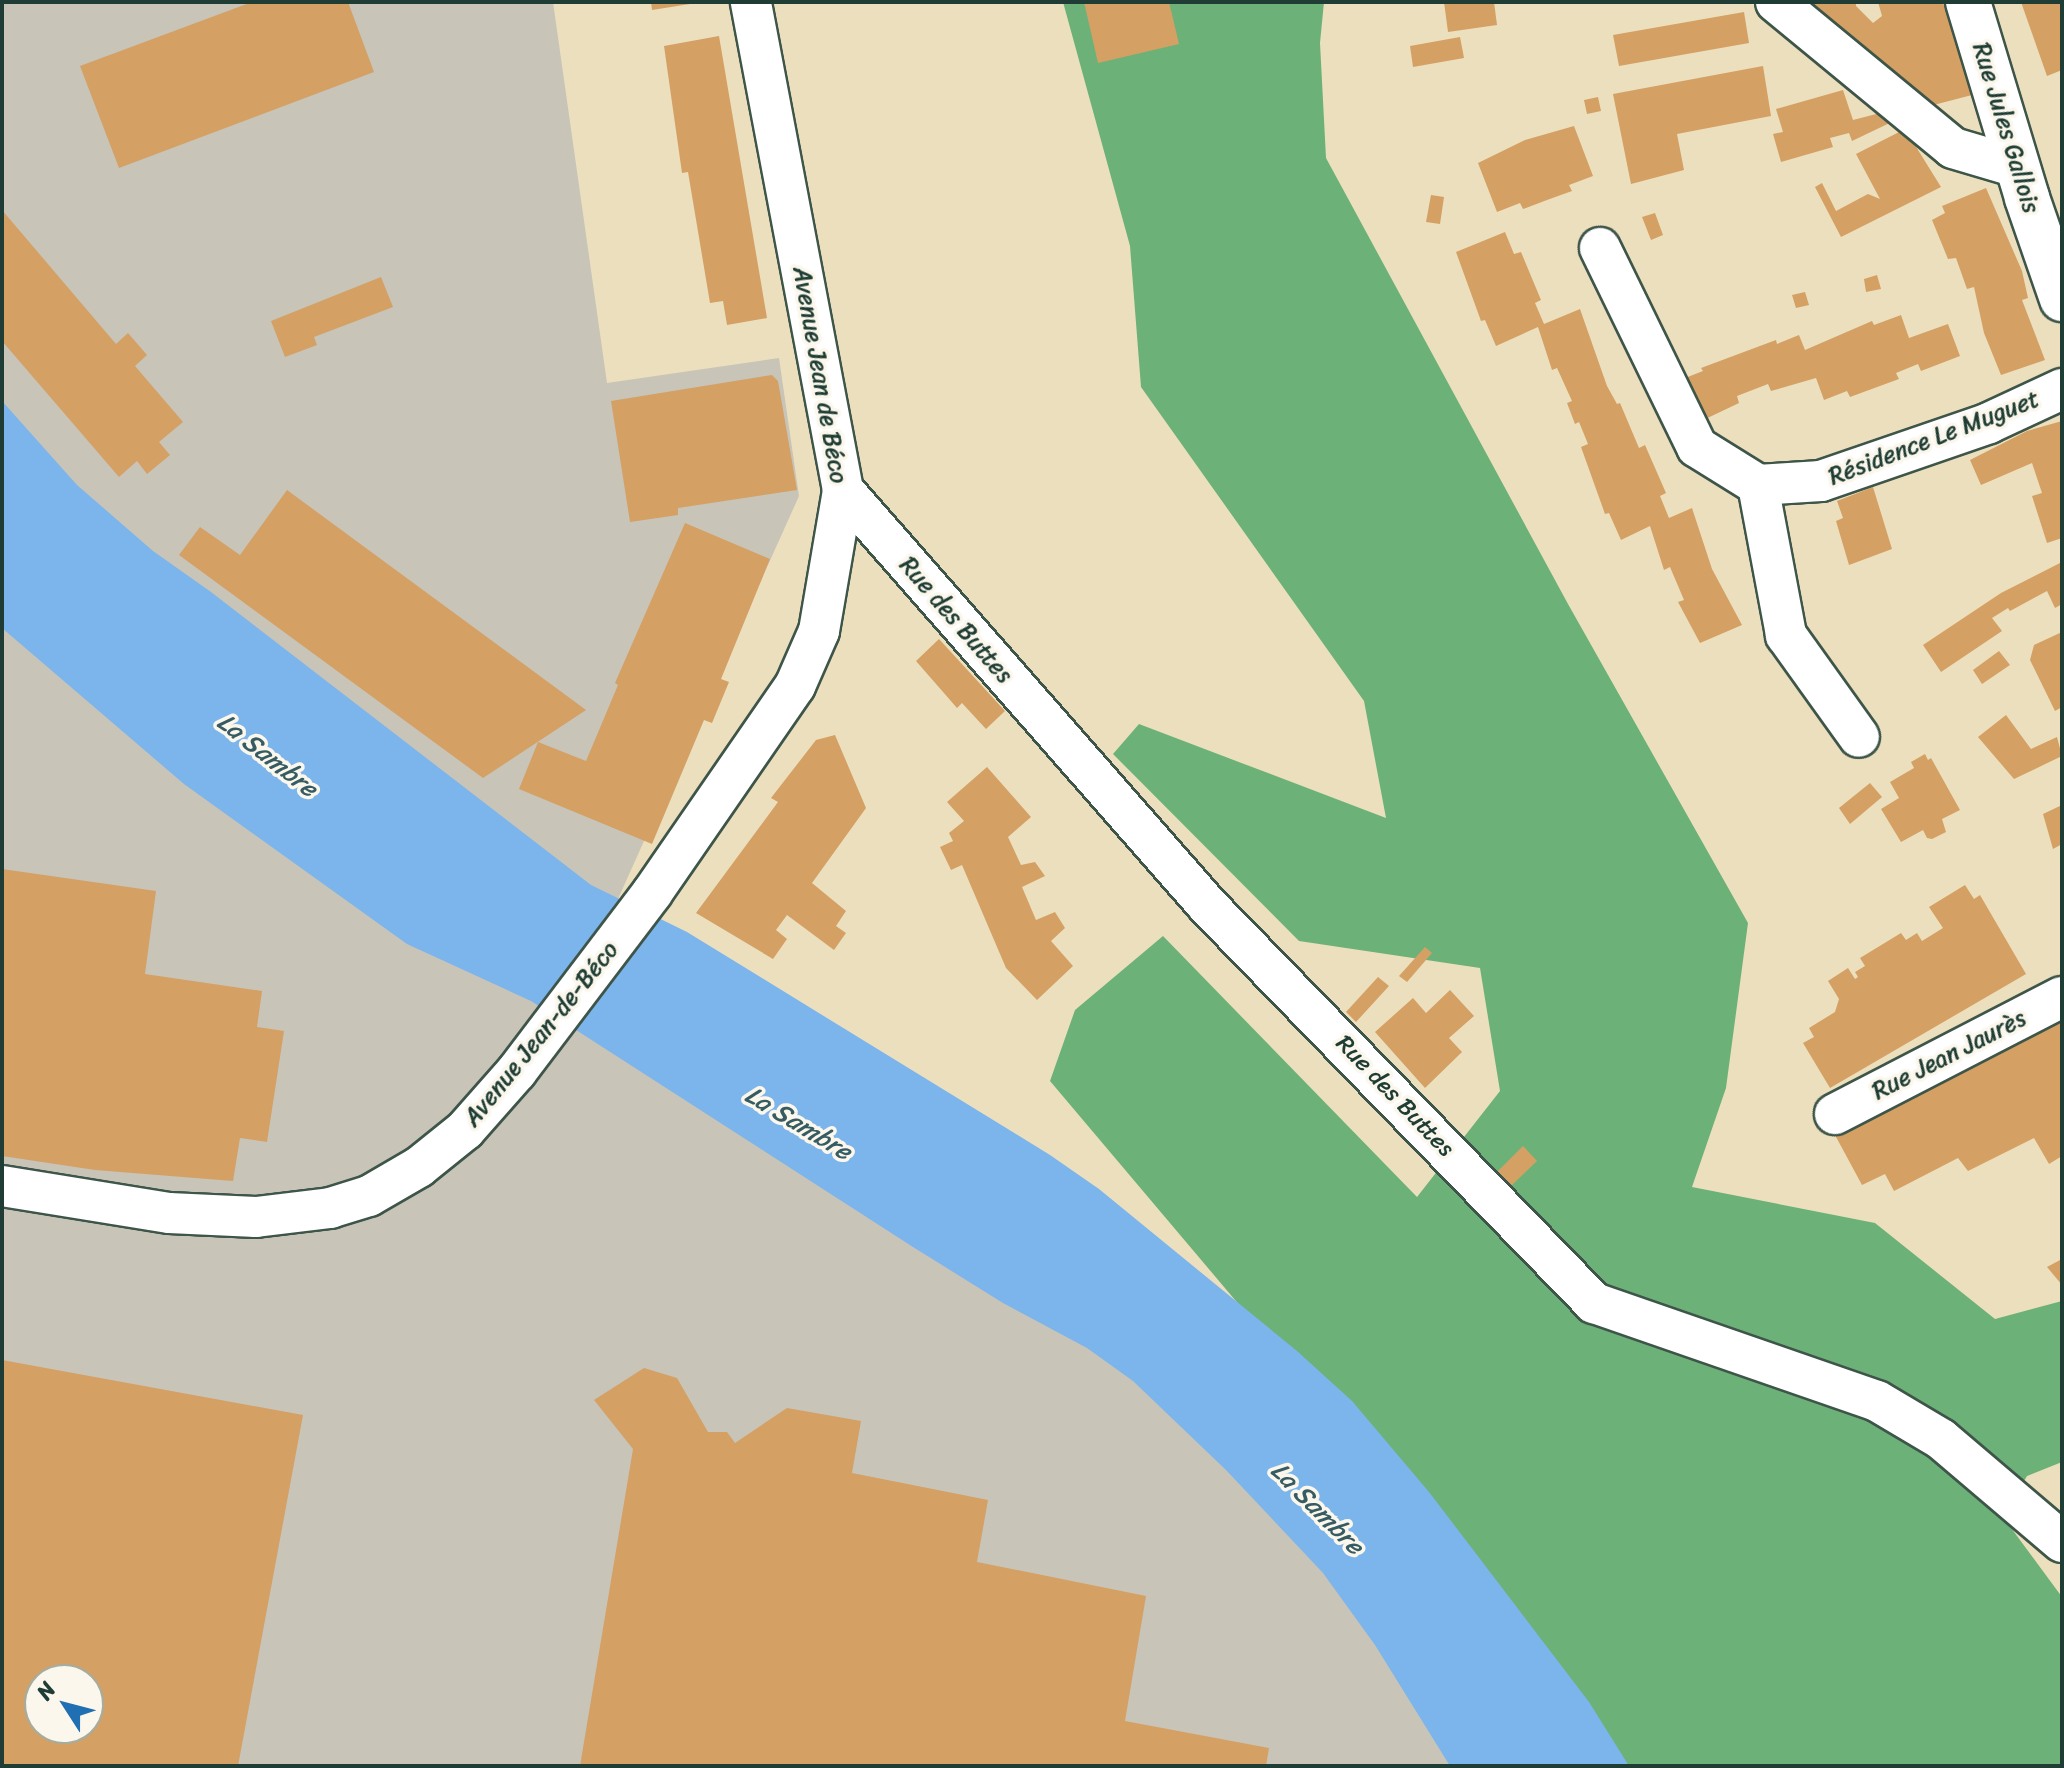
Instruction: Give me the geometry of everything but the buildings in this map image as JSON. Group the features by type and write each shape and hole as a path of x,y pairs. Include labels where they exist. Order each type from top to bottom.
{"street":[{"name":"Avenue Jean de Béco","path":"652,893 795,686 819,631 843,490 751,2"},
{"path":"1776,2 1953,148 2017,167"},
{"name":"Rue Jules Gallois","path":"1968,2 2017,167 2062,299"},
{"path":"1600,248 1697,447 1758,485 1786,635 1859,737"},
{"name":"Résidence Le Muguet","path":"1758,485 1821,481 1989,423 2062,389"},
{"name":"Rue des Buttes","path":"843,490 1208,906 1594,1303 1877,1401 1941,1439 2062,1542"},
{"name":"Avenue Jean-de-Béco","path":"2,1186 169,1213 256,1217 330,1208 369,1196 419,1167 465,1130 517,1071 652,893"},
{"name":"Rue Jean Jaurès","path":"1835,1114 2062,997"}],"shaded area":[{"path":"2,2 553,2 607,383 779,358 799,496 578,988 1029,1249 1525,1766 2,1766"}],"green space":[{"path":"1063,2 1324,2 1320,43 1326,158 1568,604 1748,923 1726,1088 1692,1187 1875,1223 1995,1319 2062,1301 2062,1462 2027,1476 2003,1517 2062,1597 2062,1766 1588,1766 1415,1513 1050,1081 1075,1010 1163,936 1417,1197 1500,1091 1480,968 1299,941 1113,754 1139,724 1386,818 1364,701 1141,387 1130,246"}],"water":[{"name":"La Sambre","path":"2,401 77,485 153,551 211,592 591,885 687,932 1050,1155 1099,1189 1297,1351 1352,1401 1429,1492 1589,1702 1629,1766 1450,1766 1375,1645 1323,1573 1226,1470 1133,1381 1087,1348 1003,1303 913,1247 531,1001 407,944 184,784 2,628"}]}
